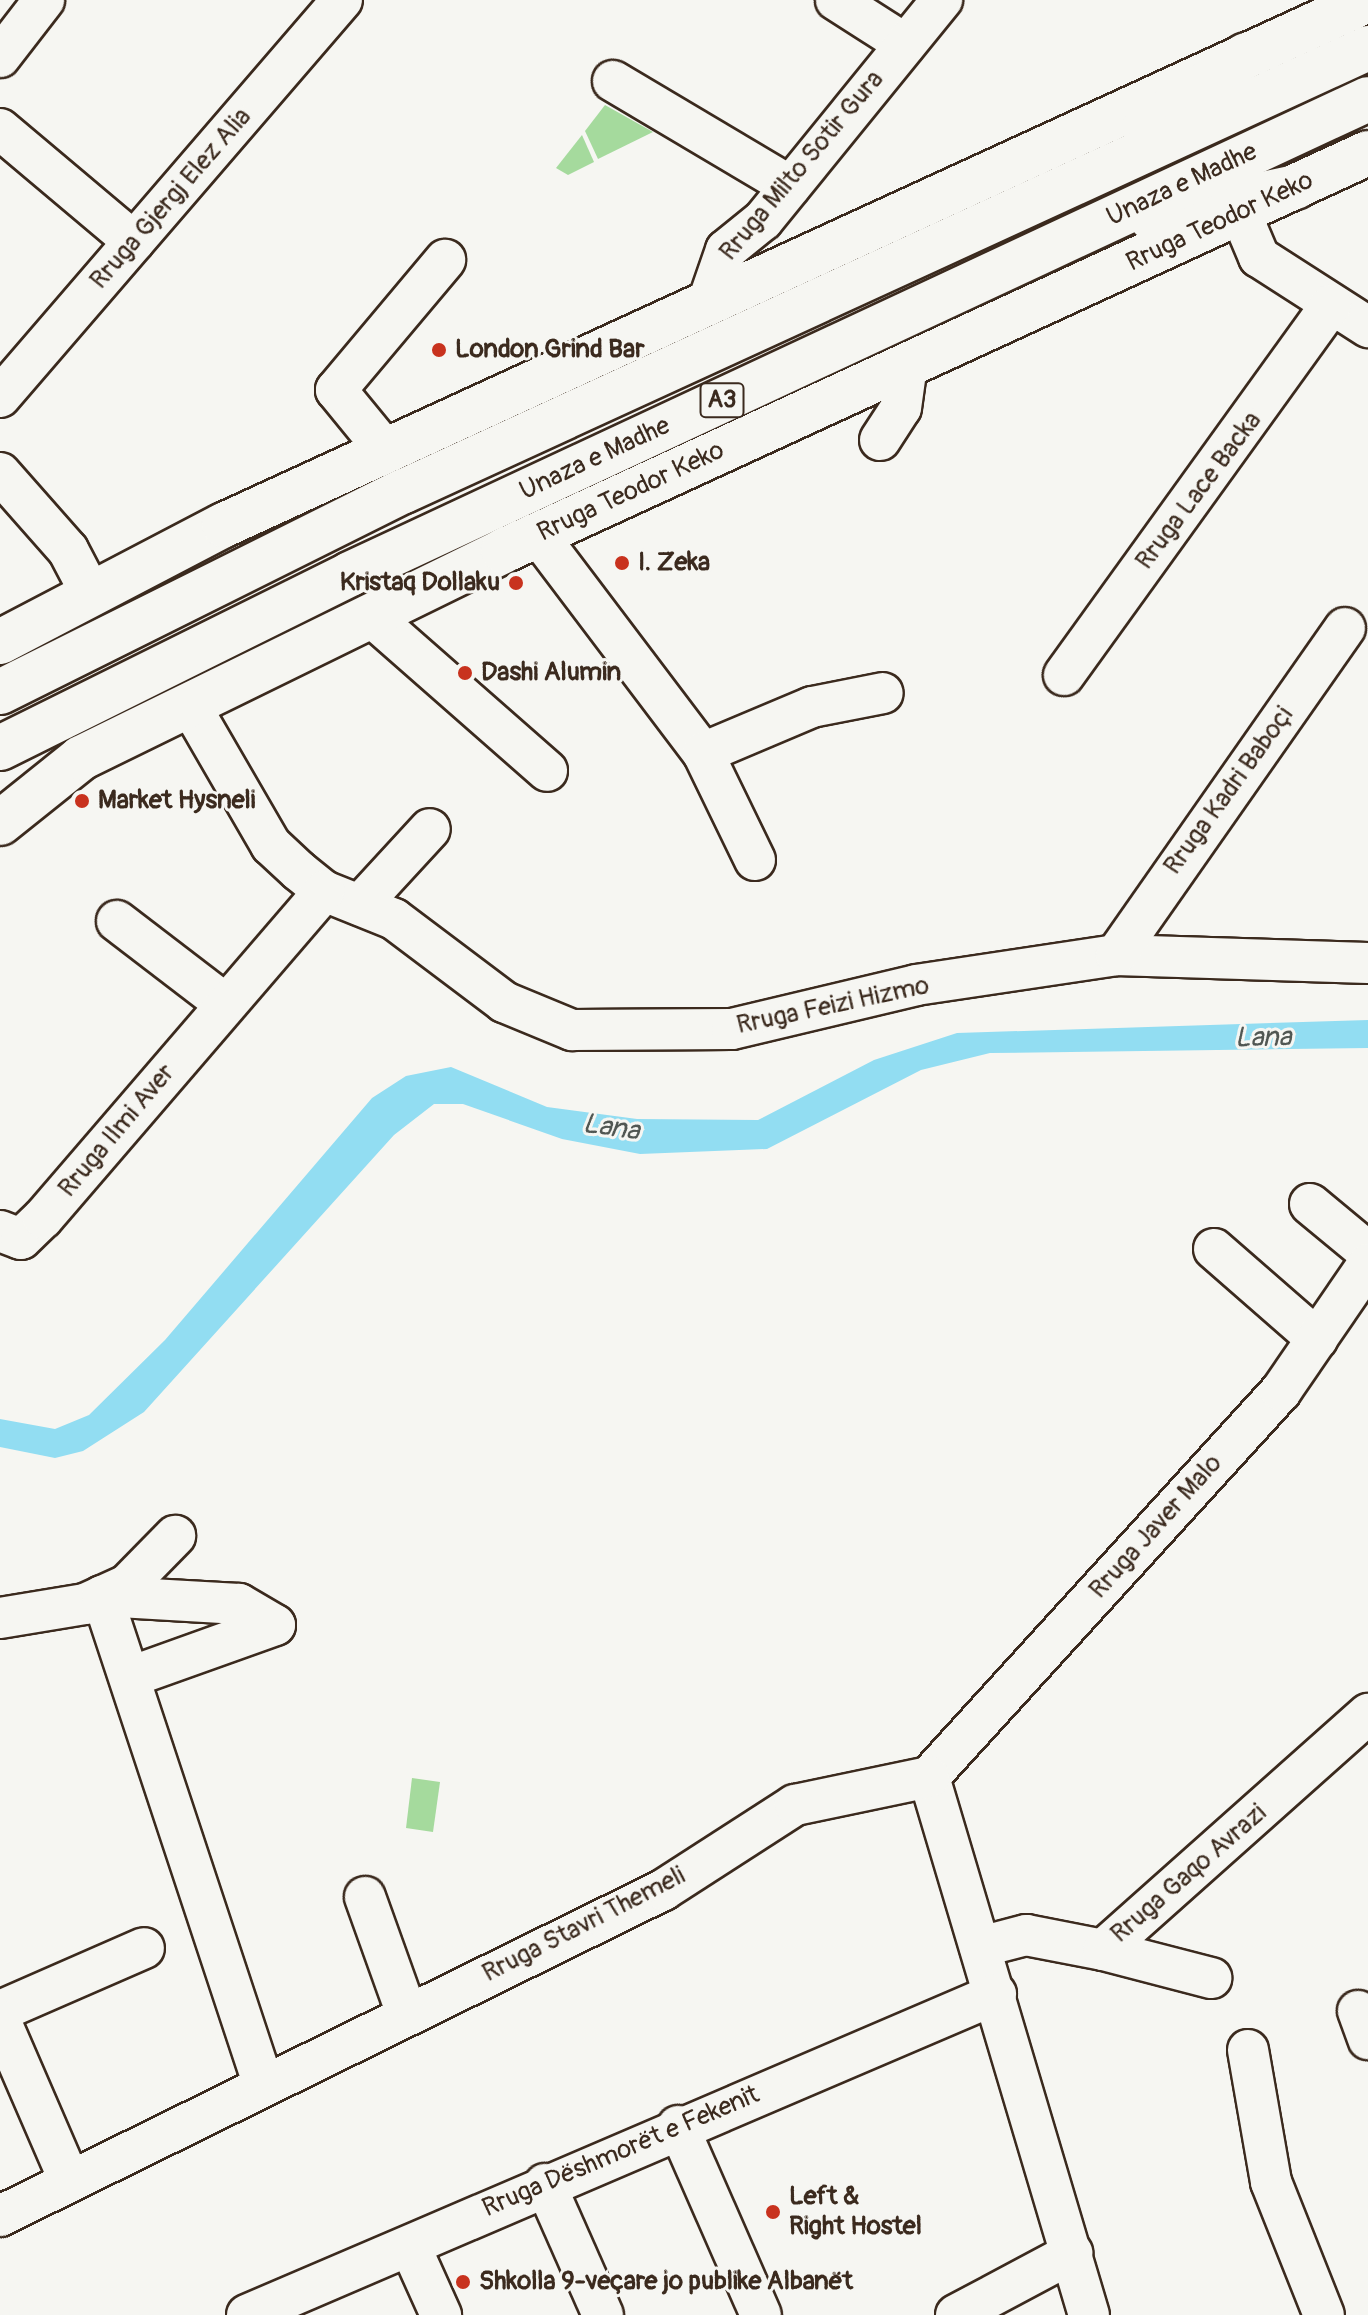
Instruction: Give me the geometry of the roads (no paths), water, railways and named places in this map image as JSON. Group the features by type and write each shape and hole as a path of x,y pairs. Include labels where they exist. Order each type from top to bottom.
{"main road":[{"path":"0,642 91,594 386,451 1368,0"},
{"name":"Unaza e Madhe","path":"0,692 418,484 1368,48"},
{"path":"1073,183 1246,55"},
{"name":"Unaza e Madhe","path":"0,748 364,568 1368,99"},
{"name":"Rruga Teodor Keko","path":"0,823 81,758 191,707 538,535 1368,153"},
{"path":"1093,226 1296,187"},
{"path":"0,793 81,758"}],"street":[{"path":"6,36 44,0"},
{"name":"Rruga Gjergj Elez Alia","path":"0,397 342,0"},
{"path":"836,0 905,44"},
{"name":"Rruga Milto Sotir Gura","path":"708,302 726,250 790,186 942,0"},
{"path":"613,81 790,186"},
{"path":"0,129 134,242"},
{"path":"1240,212 1259,257 1368,327"},
{"path":"386,451 336,390 445,260"},
{"name":"Rruga Lace Backa","path":"1064,675 1331,305"},
{"path":"880,440 901,408 907,365"},
{"path":"0,473 68,550 91,594"},
{"path":"538,535 703,753 755,860"},
{"path":"372,617 547,771"},
{"name":"Rruga Kadri Baboçi","path":"1116,955 1345,628"},
{"path":"703,753 812,707 883,693"},
{"name":"Rruga Feizi Hizmo","path":"191,707 271,845 342,898 394,919 504,1002 572,1030 732,1029 916,985 1116,955 1368,963"},
{"name":"Rruga Ilmi Aver","path":"0,1231 21,1239 43,1218 225,1004 342,898 430,829"},
{"path":"117,921 225,1004"},
{"path":"1310,1204 1368,1252"},
{"path":"1214,1249 1317,1339"},
{"name":"Rruga Javer Malo","path":"929,1777 1281,1391 1368,1264"},
{"path":"0,1618 102,1596 127,1585 175,1536"},
{"path":"102,1596 239,1604 275,1625 130,1677"},
{"path":"102,1596 264,2086"},
{"name":"Rruga Gaqo Avrazi","path":"980,1947 1026,1935 1103,1950 1368,1714"},
{"path":"929,1777 1089,2315"},
{"name":"Rruga Stavri Themeli","path":"0,2216 663,1890 795,1805 929,1777"},
{"path":"365,1897 407,2014"},
{"path":"0,2011 144,1948"},
{"path":"1103,1950 1211,1978"},
{"name":"Rruga Dëshmorët e Fekenit","path":"247,2315 321,2301 410,2246 545,2184 996,1994"},
{"path":"0,2020 70,2182"},
{"path":"1248,2050 1271,2182 1324,2315"},
{"path":"678,2126 761,2315"},
{"path":"545,2184 603,2315"},
{"path":"410,2246 441,2315"},
{"path":"956,2315 1072,2253"}],"water":[{"name":"Lana","path":"1368,1020 1368,1048 990,1053 921,1070 767,1149 640,1154 562,1139 463,1104 434,1104 394,1135 144,1412 83,1451 55,1458 0,1447 0,1419 55,1429 89,1415 165,1340 372,1098 406,1076 451,1067 547,1107 637,1119 758,1120 874,1060 957,1033"}],"place":[{"name":"London Grind Bar","path":"439,350"},
{"name":"I. Zeka","path":"622,563"},
{"name":"Kristaq Dollaku","path":"516,583"},
{"name":"Dashi Alumin","path":"465,673"},
{"name":"Market Hysneli","path":"82,801"},
{"name":"Left & Right Hostel","path":"773,2212"},
{"name":"Shkolla 9-veçare jo publike Albanët","path":"463,2282"}]}
